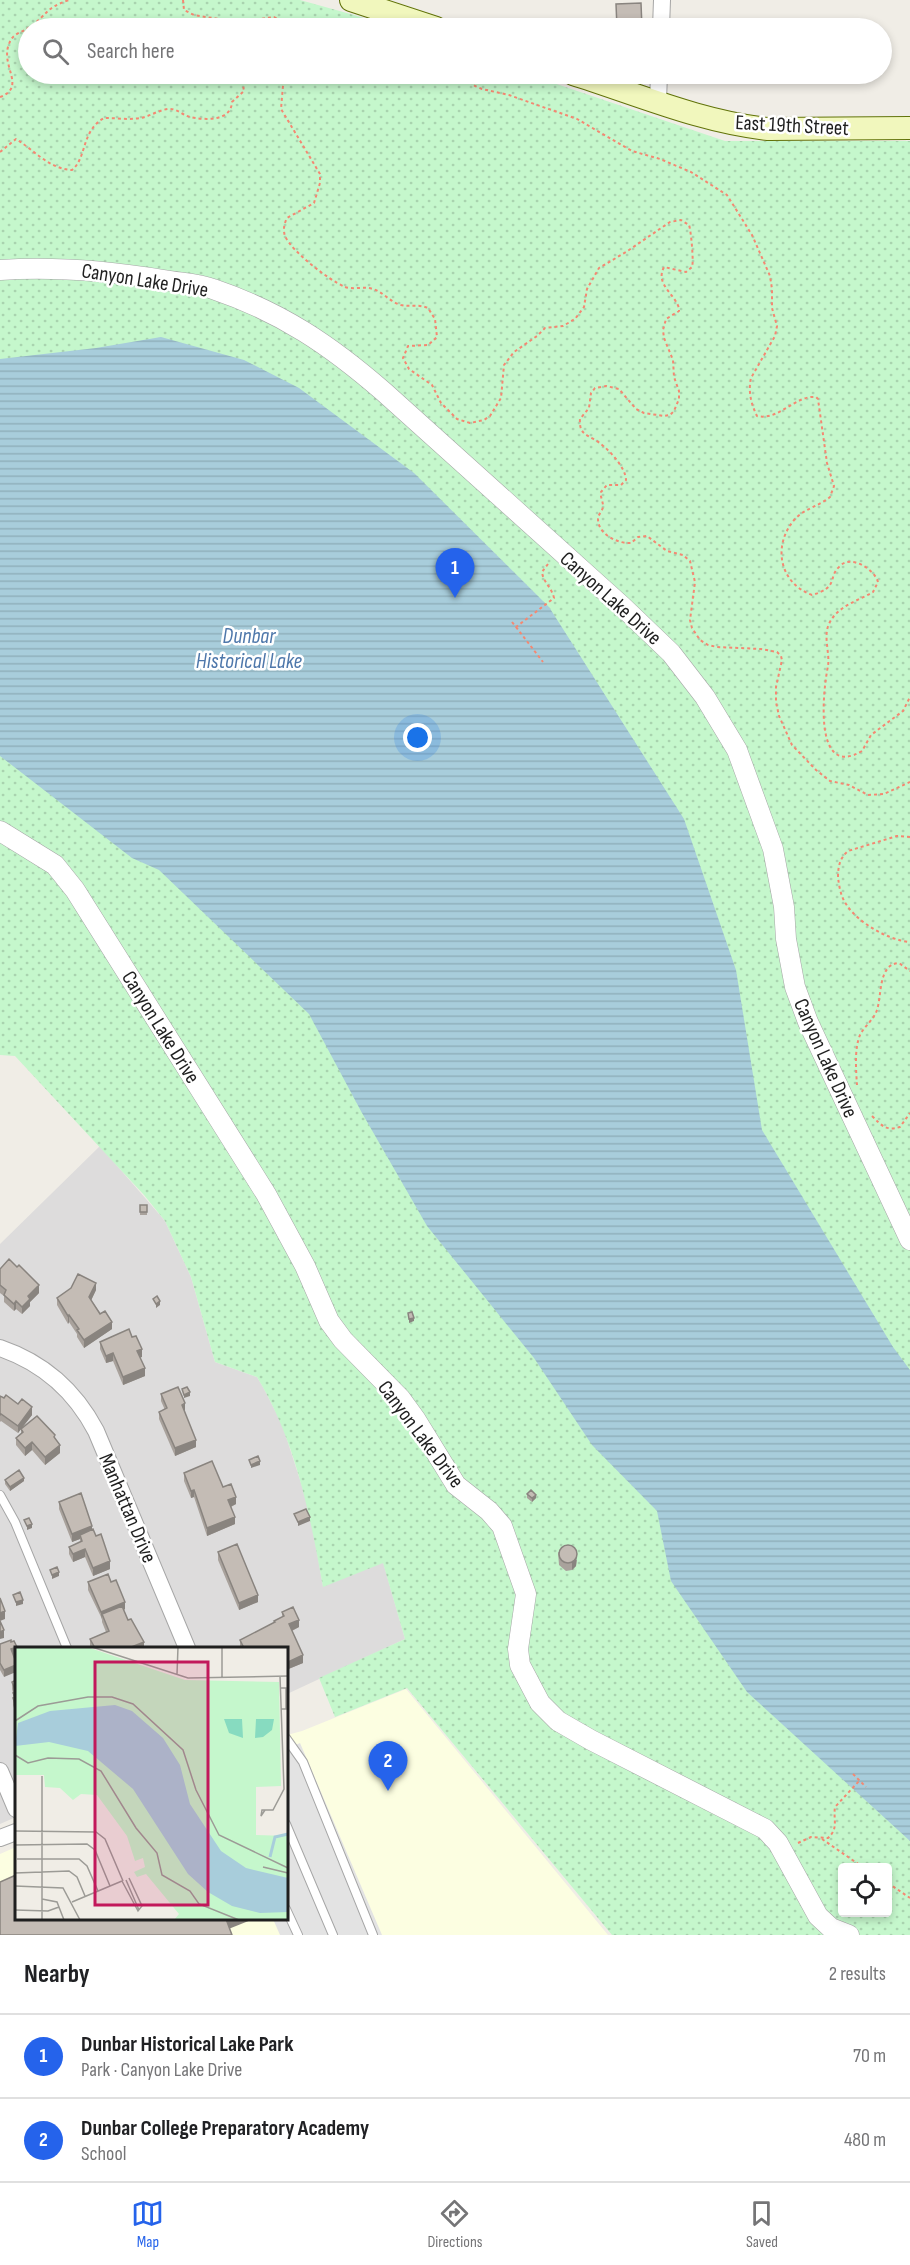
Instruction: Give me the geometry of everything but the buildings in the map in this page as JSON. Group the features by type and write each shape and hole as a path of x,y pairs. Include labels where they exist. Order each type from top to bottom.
{"main road":[{"path":"351,0 385,6 413,18"},
{"name":"East 19th Street","path":"604,84 701,116 746,127 768,129 910,128"}],"street":[{"path":"661,18 662,0"},
{"path":"658,101 659,84"},
{"name":"Canyon Lake Drive","path":"0,270 64,268 139,276 211,288 261,308 309,333 345,358 623,607 671,653 705,697 737,750 773,849 795,987 807,1022 910,1240"},
{"name":"Canyon Lake Drive","path":"0,831 55,865 75,890 266,1194 304,1266 329,1321 343,1340 405,1405 456,1485 489,1511 502,1526 526,1594 518,1649 520,1665 540,1702 558,1721 765,1829 778,1843 818,1916 831,1928 849,1935"},
{"name":"Manhattan Drive","path":"0,1348 36,1363 71,1393 84,1409 96,1431 187,1647"},
{"path":"0,1771 15,1807"},
{"path":"0,1838 15,1832"}],"lane":[{"path":"0,1496 15,1522 67,1647"},
{"path":"288,1741 303,1762 373,1935"},
{"path":"288,1829 333,1935"},
{"path":"288,1914 298,1935"}],"path":[{"path":"40,18 47,10 69,0"},
{"path":"183,0 184,10 194,15 212,18"},
{"path":"0,97 10,92 13,87 14,82 6,57 12,38 18,32"},
{"path":"0,152 16,139 28,146 39,158 72,170 79,160 91,130 104,118 139,118 168,109 180,111 188,116 213,119 227,114 232,108 232,102 244,91 243,84"},
{"path":"283,84 281,109 320,174 320,183 314,203 287,218 285,237 294,249 321,272 343,286 374,289 402,305 417,304 428,308 435,319 437,337 428,345 408,346 403,358 409,369 432,385 448,411 463,422 484,420 495,409 503,392 504,365 514,352 537,336 544,328 570,324 579,315 584,307 587,289 599,268 670,222 681,220 689,225 690,246 694,257 692,267 690,270 681,272 668,266 664,267 661,275 661,280 679,308 675,314 666,319 663,330 673,360 674,376 679,391 677,405 670,415 655,416 636,409 619,389 606,386 595,388 591,393 589,408 580,419 580,430 596,440 619,462 626,475 626,480 621,485 607,485 601,492 603,507 598,522 608,536 618,542 631,543 638,537 647,536 667,551 683,555 690,561 695,582 690,620 700,640 717,647 761,649 777,652 781,656 776,687 779,716 792,745 830,782 849,785 868,795 884,794 910,782"},
{"path":"472,84 577,118 632,150 691,172 722,190 736,206 770,276 772,308 777,326 775,336 751,378 753,409 757,416 762,417 792,407 804,397 816,397 827,463 834,486 830,497 796,517 785,534 781,552 784,572 796,586 812,595 829,587 839,566 849,562 868,569 875,574 878,582 873,592 856,599 833,618 827,629 828,665 824,678 824,718 827,744 830,749 839,756 846,757 862,751 871,735 903,711 910,697"},
{"path":"516,627 554,598 542,572 562,553"},
{"path":"512,622 543,662"},
{"path":"910,837 897,836 848,851 842,856 838,873 845,904 855,915 886,936 910,942"},
{"path":"858,1092 856,1083 860,1035 878,1008 886,970 895,963 900,963 910,971"},
{"path":"870,1115 884,1128 890,1130 900,1127 910,1113"},
{"path":"853,1774 866,1787"},
{"path":"783,1852 811,1837 828,1838 836,1827 835,1807 860,1780"},
{"path":"820,1838 857,1863"},
{"path":"892,1886 910,1898"}],"shaded area":[{"path":"100,1146 165,1221 191,1277 215,1362 257,1377 282,1424 309,1508 323,1586 383,1562 405,1639 288,1694 288,1647 15,1647 15,1817 0,1824 0,1244"},
{"path":"406,1689 608,1935 0,1935 0,1854 15,1847 15,1920 288,1920 288,1735"},
{"path":"300,1743 382,1935 280,1935 273,1920 288,1920 288,1749"}],"green space":[{"path":"0,0 300,0 363,18 18,18 18,84 557,84 725,141 910,141 910,1935 612,1935 407,1688 335,1717 319,1678 405,1639 383,1563 323,1587 307,1506 282,1427 257,1377 215,1362 191,1277 165,1221 144,1195 15,1056 0,1055"}],"water":[{"name":"Dunbar Historical Lake","path":"161,337 244,360 299,388 414,473 549,607 684,819 736,970 762,1130 893,1347 910,1370 910,1841 747,1692 671,1581 657,1511 592,1445 534,1358 427,1226 362,1113 309,1014 159,870 132,858 0,756 0,359 96,348"}],"place":[{"name":"Dunbar Historical Lake Park","path":"455,598"},
{"name":"Dunbar College Preparatory Academy","path":"388,1791"}]}
